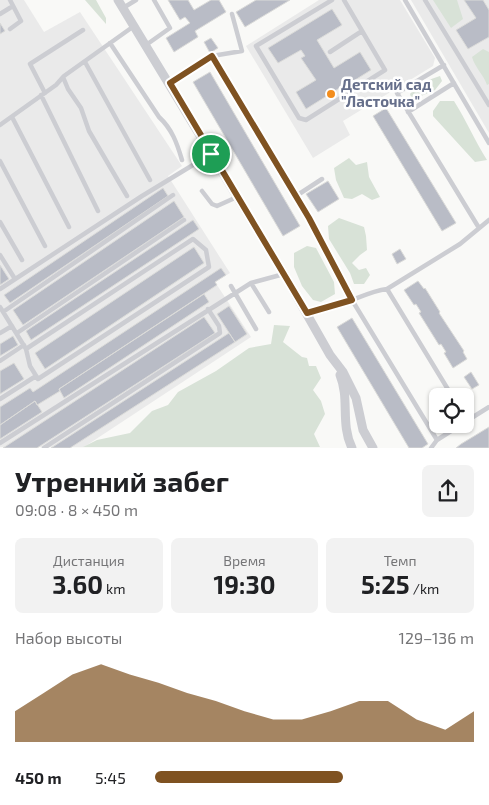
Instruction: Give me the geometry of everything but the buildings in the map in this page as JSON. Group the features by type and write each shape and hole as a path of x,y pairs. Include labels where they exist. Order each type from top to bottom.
{"street":[{"path":"121,4 284,274 330,355 342,380 345,398 345,429 352,448"},
{"path":"330,355 343,372 356,398 363,430 373,448"}],"lane":[{"path":"10,0 22,21 10,29"},
{"path":"121,4 136,0"},
{"path":"146,45 170,28 154,0"},
{"path":"332,0 256,46 299,118 306,120 385,70 344,0"},
{"path":"406,0 489,143"},
{"path":"425,0 489,105"},
{"path":"0,14 13,6"},
{"path":"170,83 212,56 242,51 232,14"},
{"path":"0,125 134,26"},
{"path":"83,30 30,64 98,211"},
{"path":"330,52 362,31"},
{"path":"110,43 159,117 168,126 175,138 182,160"},
{"path":"212,56 309,218 352,300 437,440"},
{"path":"85,62 150,180"},
{"path":"444,65 397,93 479,228"},
{"path":"63,77 68,90 81,108 89,131 127,196"},
{"path":"408,112 454,83"},
{"path":"12,117 69,227"},
{"path":"0,289 142,196 211,154"},
{"path":"0,161 46,246"},
{"path":"296,196 322,179"},
{"path":"202,191 212,204 217,206 237,197"},
{"path":"3,312 173,195"},
{"path":"17,334 184,220"},
{"path":"307,313 388,289 460,244 489,220"},
{"path":"0,222 22,260"},
{"path":"0,307 25,347 30,366 38,379 209,267 206,250 193,239 25,347 0,361"},
{"path":"0,255 15,279"},
{"path":"0,443 251,283 284,274"},
{"path":"251,283 269,312"},
{"path":"231,286 256,329"},
{"path":"388,289 447,388"},
{"path":"44,448 220,333 219,326 208,309"},
{"path":"0,334 12,326"},
{"path":"0,399 36,376"},
{"path":"474,415 489,407"},
{"path":"432,448 437,440 448,433"}],"shaded area":[{"path":"0,0 24,0 44,32 80,12 182,166 168,176 230,273 215,282 251,337 84,447 0,447"},
{"path":"85,0 96,0 106,18 106,24"},
{"name":"Детский сад \"Ласточка\"","path":"319,0 400,0 435,58 433,66 343,121 350,135 313,158 246,46"},
{"path":"411,0 489,0 489,133"},
{"path":"433,0 457,0 463,19 451,28"},
{"path":"483,49 489,52 489,84 487,85 472,57"},
{"path":"440,76 442,81 435,90 412,100 410,94 416,87"},
{"path":"440,101 454,101 487,160 475,162 433,116 433,111"},
{"path":"349,158 356,165 367,162 369,177 380,197 372,200 362,194 352,199 344,198 336,180 334,168"},
{"path":"339,218 364,227 367,250 352,263 359,270 366,268 370,275 364,284 354,284 350,273 329,239 328,226"},
{"path":"307,246 316,248 334,282 335,294 321,302 313,300 302,286 294,267 294,253"},
{"path":"274,325 290,326 283,342 302,357 307,358 309,366 316,366 321,378 313,390 321,401 325,414 314,434 320,447 83,447 97,440 130,433 152,411 168,405 178,392 216,371 249,348 271,344"}],"place":[{"name":"Детский сад \"Ласточка\"","path":"331,94"}],"route":[{"path":"212,56 309,218 352,300 307,313 211,154 170,83 212,56"}]}
